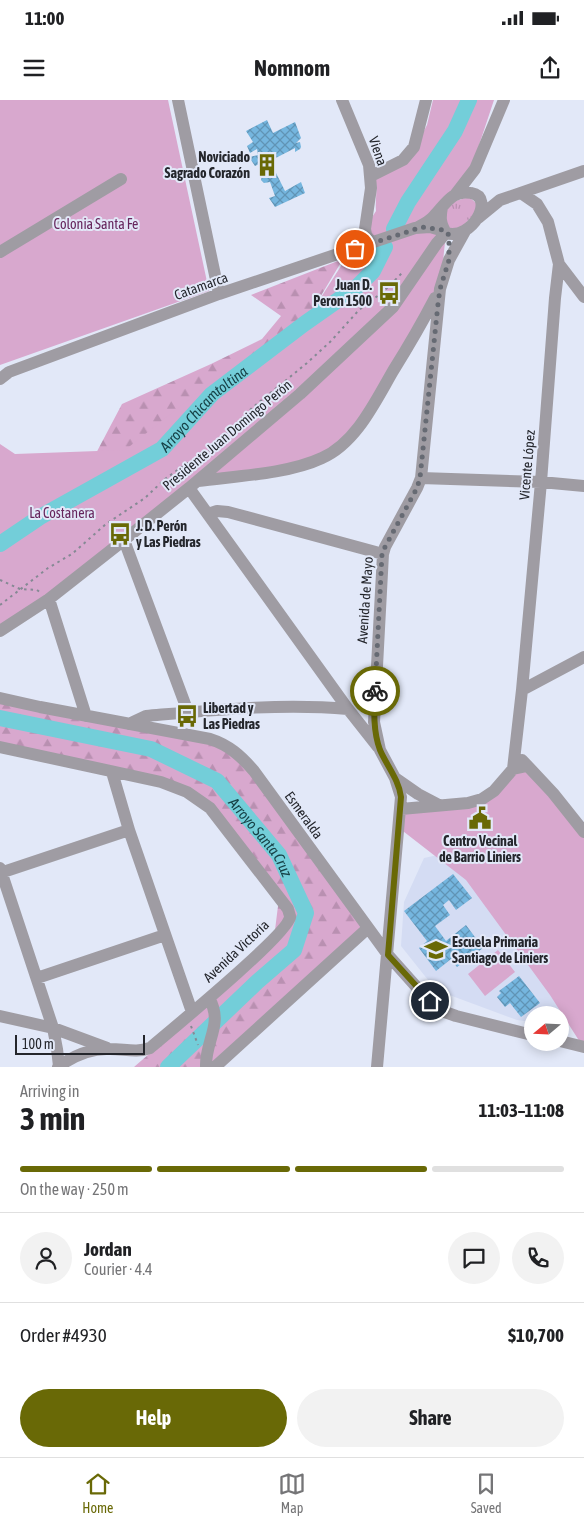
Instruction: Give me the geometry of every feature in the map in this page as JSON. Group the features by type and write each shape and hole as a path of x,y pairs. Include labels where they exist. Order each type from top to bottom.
{"street":[{"path":"178,100 219,294"},
{"name":"Viena","path":"342,100 369,166 372,188 365,229 366,235 372,243"},
{"path":"371,176 403,160 414,148 426,100"},
{"path":"504,100 474,169 455,195 442,207 440,220 446,232 456,234 465,231 500,200 584,171"},
{"path":"474,169 477,195 482,208 478,218"},
{"path":"0,252 121,179"},
{"path":"455,195 472,193 500,200"},
{"name":"Vicente López","path":"513,769 541,482 559,264 548,222 537,204 521,193"},
{"name":"Catamarca","path":"0,379 9,372 219,294 415,228 428,222 442,207"},
{"name":"Catamarca","path":"415,228 430,227 446,232"},
{"name":"Avenida de Mayo","path":"377,1067 401,809 400,793 395,778 380,750 374,712 382,554 417,488 420,478 440,289 449,260 465,231"},
{"name":"Avenida de Mayo","path":"446,232 449,239 449,260"},
{"name":"Presidente Juan Domingo Perón","path":"0,631 49,599 124,540 300,394 393,307 446,232"},
{"path":"559,264 584,297"},
{"path":"380,750 348,709 208,514 193,484 290,468 321,459 334,452 358,426 371,408 440,289"},
{"path":"420,478 541,482 584,486"},
{"path":"208,514 218,511 228,512 382,554"},
{"path":"124,540 188,712"},
{"path":"49,599 86,716"},
{"path":"522,690 584,658"},
{"name":"Esmeralda","path":"0,698 219,741 228,746 243,758 388,955 430,1001 442,1011 524,1033"},
{"path":"129,724 146,716 188,712 276,706 348,709"},
{"name":"Avenida Victoria","path":"0,747 161,782 187,792 210,808 288,909 290,916 274,938 209,998 150,1048 141,1052 110,1049"},
{"path":"514,752 553,793 584,832"},
{"path":"401,809 468,803 482,799 494,791 513,769 527,766"},
{"path":"112,772 129,830 192,1012"},
{"path":"395,778 418,794 439,805"},
{"path":"110,1049 94,1050 58,1067 58,1049 53,1028 0,871 129,830"},
{"path":"215,1067 368,928"},
{"path":"36,978 165,935"},
{"path":"30,1023 39,1013 43,997"},
{"path":"206,1067 215,1025 215,1011 209,998"},
{"path":"0,1016 53,1028 110,1049"},
{"path":"569,1043 584,1047"}],"path":[{"path":"0,605 48,568 72,554 106,524 145,498 165,479 186,464 207,453 252,408 307,363 331,341 359,310 384,291 404,272"},
{"path":"0,580 20,589 37,590 49,599"},
{"path":"194,1034 200,1050"}],"shaded area":[{"path":"447,853 566,1006 524,1006 524,1021 436,990 401,946 404,902 424,858"},
{"path":"569,1010 576,1019 569,1021"}],"green space":[{"name":"Colonia Santa Fe","path":"0,100 168,100 209,291 0,365"},
{"name":"La Costanera","path":"433,100 494,100 471,169 444,204 446,233 440,289 371,408 321,459 198,481 0,631 0,444 15,454 125,450 211,382 304,324 376,211 375,178 411,156 427,125"},
{"path":"469,197 476,203 476,212 461,228 448,230 444,212 452,202"},
{"path":"343,259 304,324 144,515 93,459 122,404 262,339 281,316 251,295"},
{"path":"0,697 229,746 368,928 215,1067 134,1067 194,1015 274,938 279,898 210,808 187,792 0,747"},
{"path":"527,766 584,832 584,1045 581,1047 569,1025 569,1006 557,1006 466,880 399,828 401,809 468,803"},
{"path":"498,950 515,972 485,996 468,974"}],"building":[{"name":"Noviciado Sagrado Corazón","path":"267,120 273,133 295,122 301,138 296,143 300,142 300,149 295,152 295,148 270,161 285,191 301,182 305,193 275,207 269,198 275,196 270,182 264,183 261,180 262,176 266,173 261,163 255,166 249,157 258,155 257,149 250,153 247,146 253,142 246,131"},
{"path":"453,874 472,898 456,910 449,900 443,905 450,915 435,926 446,941 466,925 483,948 457,967 451,959 436,971 419,948 427,941 404,911"},
{"path":"519,976 540,1003 536,1006 524,1006 524,1015 521,1017 510,1003 505,1007 497,997 501,993 499,991"}],"waterway":[{"name":"Arroyo Chicamtoltina","path":"394,229 408,202 455,131 469,100"},
{"name":"Arroyo Chicamtoltina","path":"0,544 40,517 162,449 212,394 304,324 358,286 373,271 385,247"},
{"name":"Arroyo Santa Cruz","path":"0,718 151,749 217,781 279,855 306,913 294,950 257,982 168,1067"}],"way so far":[{"path":"355,249 422,227 444,230 448,233 449,239 449,260 440,289 438,304 420,478 417,488 382,554 375,691"}],"place":[{"name":"Noviciado Sagrado Corazón","path":"267,165"},
{"name":"Juan D. Peron 1500","path":"389,293"},
{"name":"J. D. Perón y Las Piedras","path":"120,534"},
{"name":"Libertad y Las Piedras","path":"187,716"},
{"name":"Centro Vecinal de Barrio Liniers","path":"480,818"},
{"name":"Escuela Primaria Santiago de Liniers","path":"436,950"}],"route":[{"path":"375,691 374,722 380,750 395,778 401,797 388,955 430,1001"}]}
